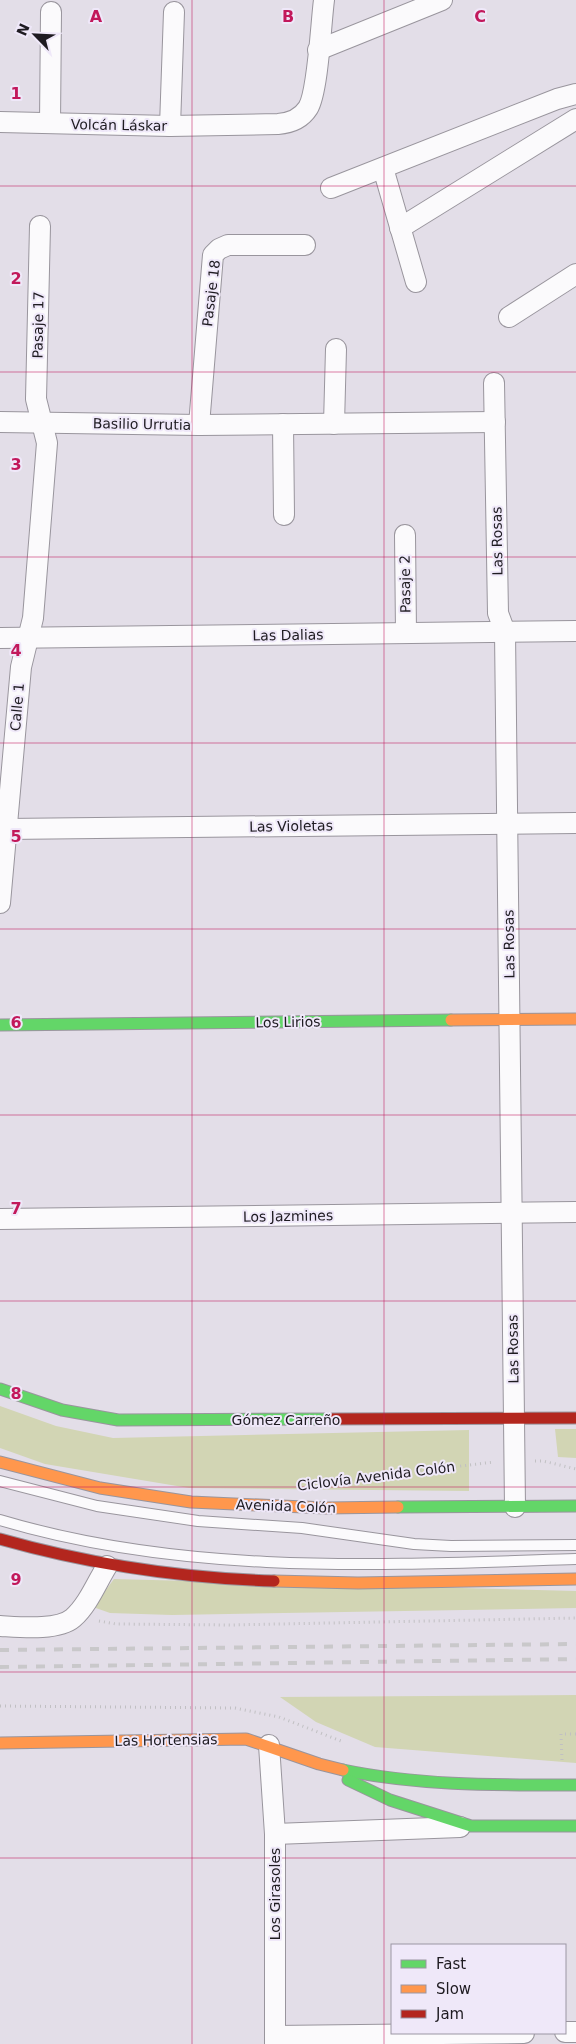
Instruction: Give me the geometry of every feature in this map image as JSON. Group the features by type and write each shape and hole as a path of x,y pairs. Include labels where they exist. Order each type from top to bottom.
{"street":[{"name":"Volcán Láskar","path":"0,122 170,126 238,126 287,123 302,115 312,101 324,0"},
{"path":"318,50 442,0"},
{"path":"50,123 51,12"},
{"path":"170,126 174,12"},
{"path":"331,188 548,103 576,94"},
{"path":"400,228 576,119"},
{"path":"383,168 416,282"},
{"name":"Pasaje 17","path":"40,226 36,398 43,423"},
{"name":"Pasaje 18","path":"199,425 213,255 220,248 228,245 305,245"},
{"path":"509,317 567,286 576,274"},
{"path":"334,424 336,349"},
{"name":"Las Rosas","path":"494,383 498,613 506,632 515,1507"},
{"name":"Basilio Urrutia","path":"0,422 199,425 495,422"},
{"name":"Calle 1","path":"0,903 21,667 33,618 48,443 43,423"},
{"path":"283,424 284,515"},
{"name":"Pasaje 2","path":"405,535 406,633"},
{"name":"Las Dalias","path":"0,638 576,631"},
{"name":"Las Violetas","path":"6,829 576,823"},
{"name":"Los Lirios","path":"0,1025 576,1019"},
{"name":"Los Jazmines","path":"0,1219 576,1212"},
{"name":"Gómez Carreño","path":"0,1389 62,1410 118,1420 576,1418"},
{"name":"Avenida Colón","path":"0,1462 100,1488 191,1502 326,1508 576,1506"},
{"path":"0,1539 52,1554 107,1566 209,1578 296,1582 576,1579"},
{"path":"0,1626 44,1627 66,1623 81,1609 107,1566"},
{"name":"Las Hortensias","path":"0,1743 236,1739 269,1745 328,1766 424,1783 576,1786"},
{"name":"Los Girasoles","path":"269,1745 275,1834 275,2040"},
{"name":"Las Hortensias","path":"328,1766 374,1794 471,1826"},
{"name":"Las Hortensias","path":"275,1834 471,1826 576,1826"},
{"path":"275,2040 488,2034"}],"lane":[{"path":"0,1481 97,1506 198,1521 302,1528 423,1544 576,1544"},
{"path":"0,1520 69,1539 115,1547 198,1558 252,1562 370,1564 576,1559"}],"path":[{"name":"Ciclovía Avenida Colón","path":"341,1480 476,1463 543,1461 576,1469"},
{"path":"116,1624 240,1625 576,1618"},
{"path":"564,1786 561,1734 576,1734"}],"green space":[{"path":"0,1406 56,1426 113,1438 469,1430 469,1491 189,1488 45,1464 0,1448"},
{"path":"555,1429 576,1429 576,1458 558,1457"},
{"path":"114,1579 576,1591 576,1608 172,1615 110,1613 93,1607"},
{"path":"576,1695 576,1763 375,1747 316,1722 280,1697"}],"railway":[{"path":"0,1650 576,1644"},
{"path":"0,1667 576,1659"}],"traffic: fast":[{"path":"0,1025 451,1020"},
{"path":"0,1389 62,1410 118,1420 328,1419"},
{"path":"398,1507 576,1506"},
{"path":"343,1770 401,1779 459,1784 576,1785"},
{"path":"348,1780 390,1800 471,1826 576,1826"}],"traffic: slow":[{"path":"451,1020 576,1019"},
{"path":"0,1462 100,1488 191,1502 326,1508 398,1507"},
{"path":"274,1581 358,1583 576,1579"},
{"path":"0,1743 246,1739 319,1764 343,1770"}],"traffic: jam":[{"path":"328,1419 576,1418"},
{"path":"0,1539 68,1556 136,1569 204,1577 274,1581"}]}
